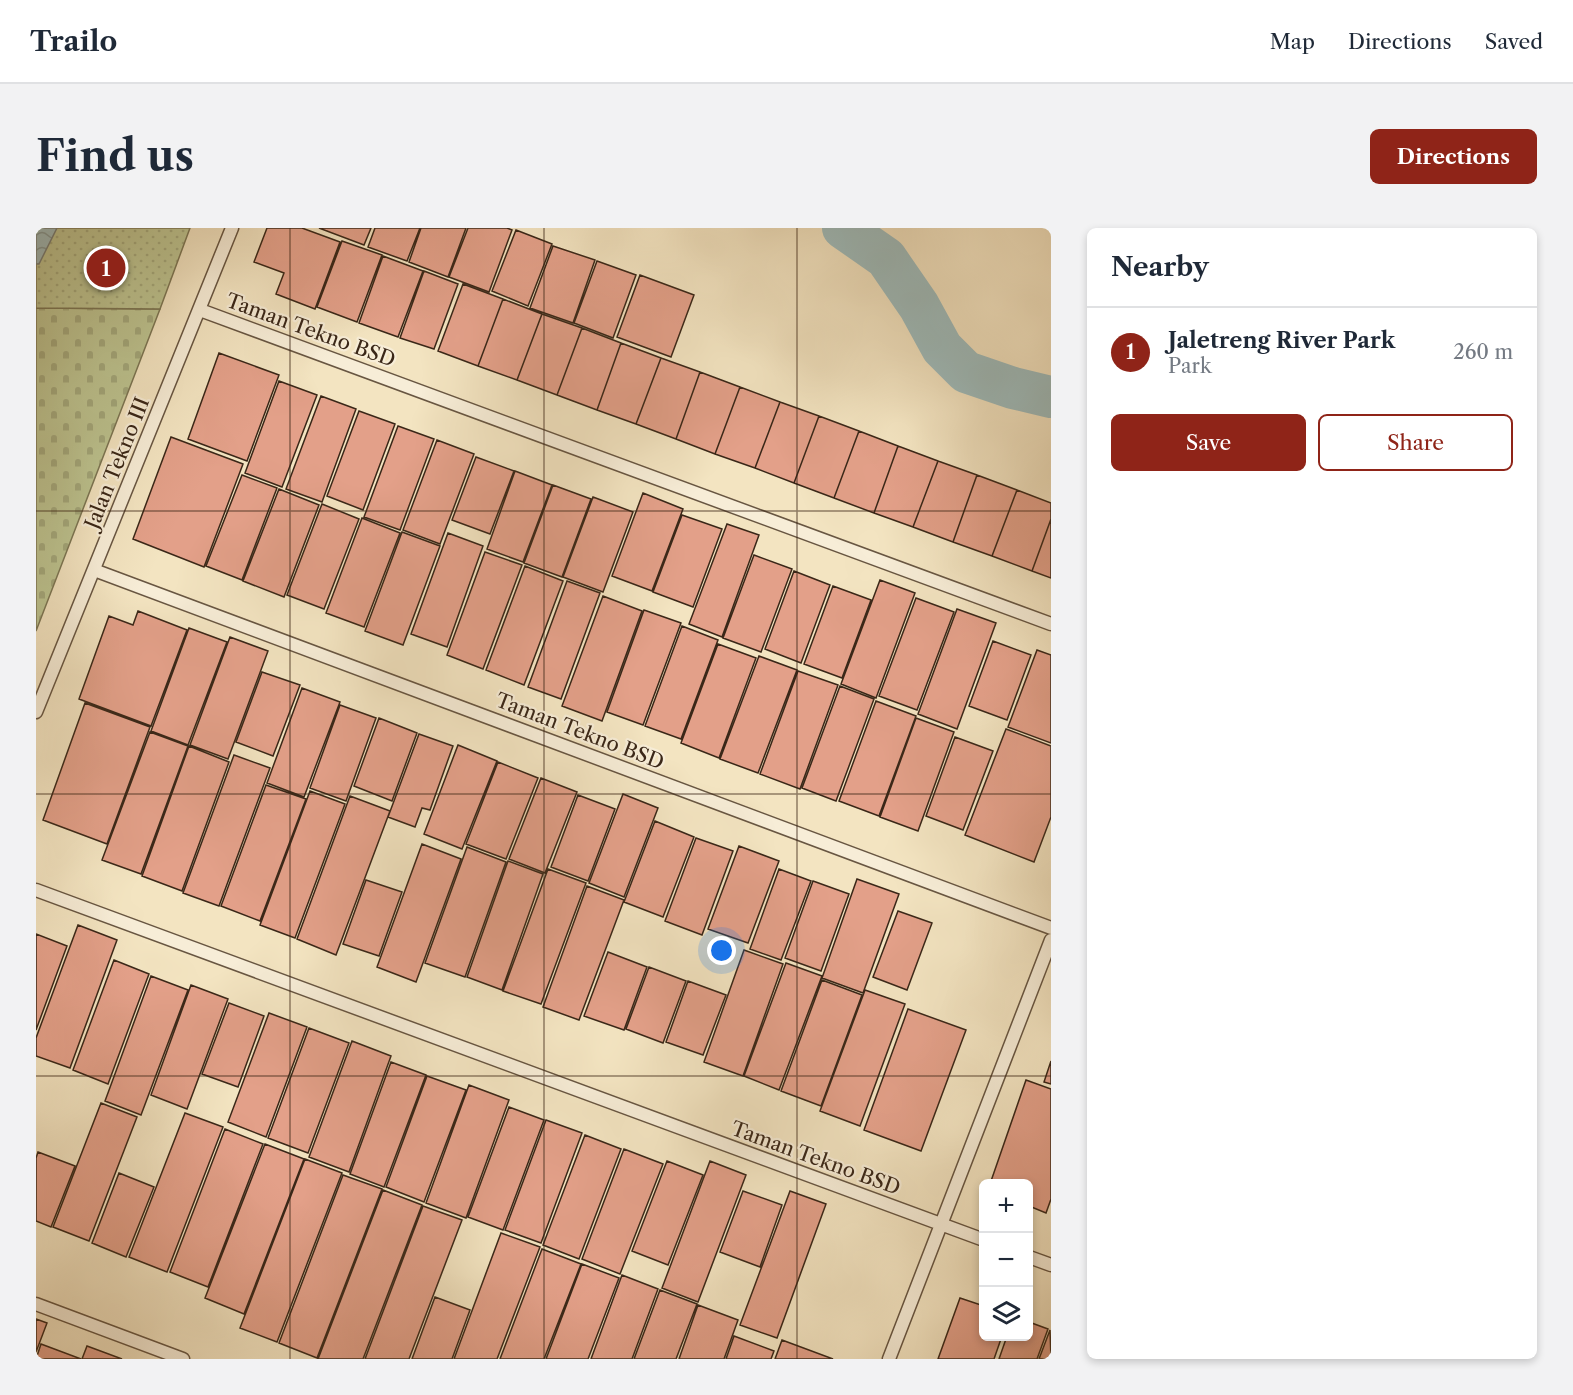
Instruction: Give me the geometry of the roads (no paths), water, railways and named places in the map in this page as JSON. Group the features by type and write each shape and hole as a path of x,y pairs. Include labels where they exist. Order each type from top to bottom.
{"lane":[{"name":"Jalan Tekno III","path":"36,712 232,228"},
{"name":"Taman Tekno BSD","path":"200,310 1051,624"},
{"name":"Taman Tekno BSD","path":"94,570 1051,928"},
{"name":"Taman Tekno BSD","path":"36,890 979,1238"},
{"path":"890,1359 1051,940"},
{"path":"1033,1258 1051,1265"},
{"path":"36,1304 183,1359"}],"water":[{"path":"36,228 57,228 39,264 36,264"}],"waterway":[{"path":"843,228 886,258 919,306 942,348 966,372 1013,388 1051,397"}],"place":[{"name":"Jaletreng River Park","path":"106,268"}]}
